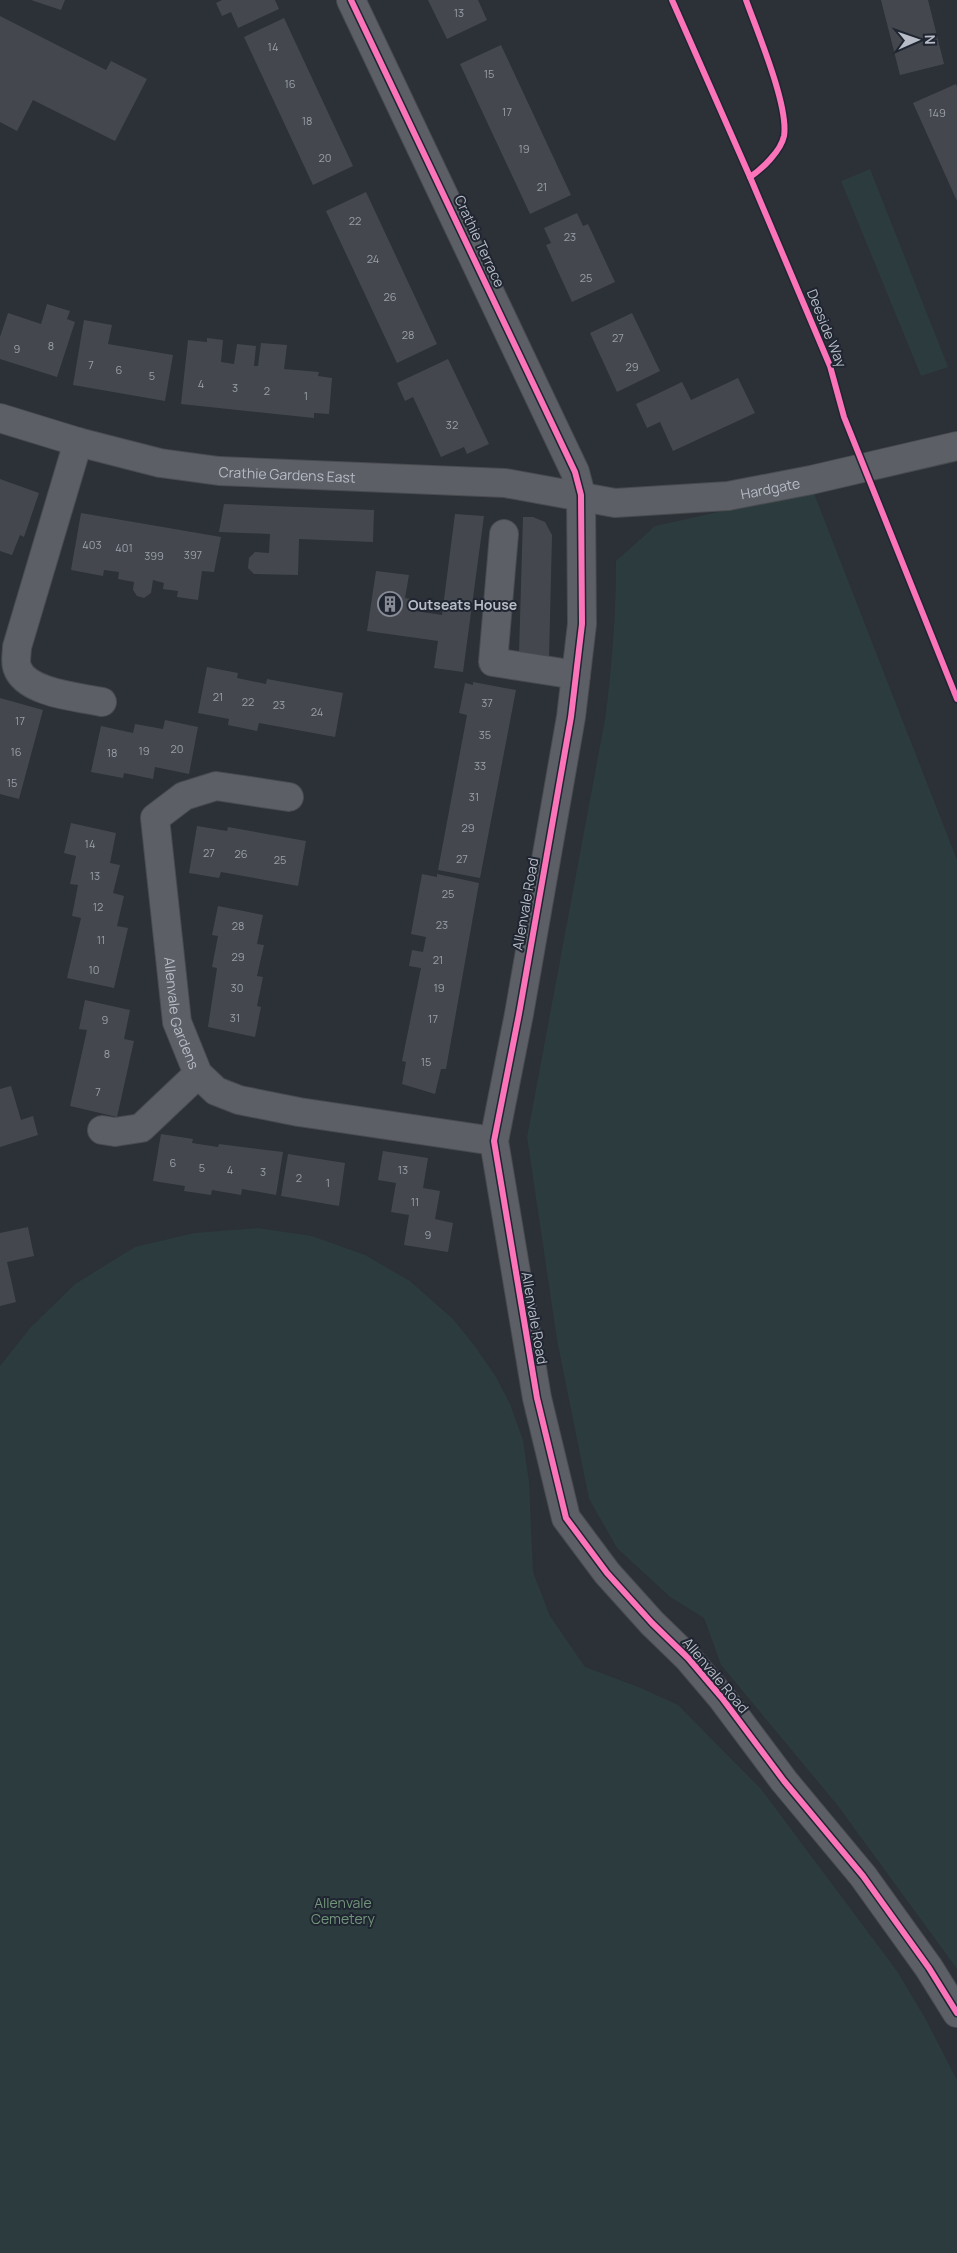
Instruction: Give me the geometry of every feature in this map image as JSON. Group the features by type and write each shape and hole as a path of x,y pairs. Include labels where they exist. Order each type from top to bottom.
{"street":[{"name":"Crathie Terrace","path":"351,0 575,472 580,495"},
{"name":"Crathie Gardens East","path":"0,418 78,442 160,463 219,471 505,483 580,495"},
{"path":"78,442 17,647 17,666 24,679 35,687 102,702"},
{"name":"Hardgate","path":"580,495 615,503 728,496 954,455"},
{"name":"Allenvale Road","path":"580,495 582,624 570,727 519,1014 494,1141 537,1398 566,1518 607,1573 656,1627 688,1658 784,1780 863,1876 929,1968 957,2013"},
{"path":"504,534 493,662 576,675"},
{"name":"Allenvale Gardens","path":"289,797 216,786 184,796 155,818 177,1022 198,1074 216,1091 239,1100 298,1112 494,1141"},
{"path":"102,1130 115,1132 141,1128 198,1074"}],"green space":[{"path":"870,169 948,367 921,376 841,181"},
{"path":"813,491 957,860 957,1969 838,1806 721,1665 704,1618 670,1597 617,1548 589,1499 557,1340 527,1137 605,719 613,640 616,561 655,526"},
{"name":"Allenvale Cemetery","path":"258,1228 312,1236 365,1255 410,1281 453,1319 496,1377 510,1404 523,1440 529,1482 533,1572 550,1616 585,1667 641,1688 678,1705 761,1789 897,1971 925,2018 957,2080 957,2253 0,2253 0,1366 30,1328 75,1284 135,1247 194,1233"}],"building":[{"path":"31,0 65,0 61,10"},
{"path":"222,0 275,0 279,9 238,28 231,12 222,16 216,3"},
{"path":"428,0 478,0 487,20 447,39"},
{"path":"881,0 928,0 944,64 900,75"},
{"path":"0,16 106,70 111,61 147,79 115,141 33,100 17,131 0,122"},
{"path":"284,18 353,166 313,185 244,37"},
{"path":"501,45 571,195 530,214 460,64"},
{"path":"956,84 957,87 957,201 913,103"},
{"path":"366,192 437,344 397,363 326,211"},
{"path":"577,213 583,226 588,224 615,282 572,302 546,245 551,243 544,228"},
{"path":"47,304 70,311 67,319 75,322 57,377 0,359 0,337 8,313 41,324"},
{"path":"632,313 660,371 617,392 590,333"},
{"path":"84,320 112,325 108,344 173,355 165,401 73,385"},
{"path":"207,338 223,340 221,362 234,364 237,344 256,346 254,366 258,366 261,343 287,345 284,369 319,372 318,376 332,378 329,414 314,413 314,418 181,404 188,340 207,342"},
{"path":"448,359 489,444 467,454 464,447 441,457 413,397 405,401 397,383"},
{"path":"738,378 755,413 673,451 660,422 647,428 636,404 682,382 691,400"},
{"path":"0,479 39,493 24,537 20,535 12,555 0,551"},
{"path":"224,504 374,510 373,542 299,539 298,575 254,574 248,568 249,558 255,552 269,553 270,534 219,532"},
{"path":"81,513 221,537 214,572 202,571 198,600 177,597 178,591 163,589 164,583 153,580 151,593 144,598 137,596 133,590 134,582 118,579 119,572 104,570 103,576 71,570"},
{"path":"455,514 484,516 463,672 434,668 438,641 367,631 376,571 409,575 405,598 411,599 409,610 442,615"},
{"path":"523,517 533,517 545,522 552,535 549,659 519,654"},
{"path":"207,667 238,673 237,678 266,684 267,679 343,693 335,737 259,723 257,731 228,725 229,719 198,713"},
{"path":"473,682 516,690 480,878 438,870 467,715 459,713 465,683 473,685"},
{"path":"0,698 43,710 19,799 0,794"},
{"path":"165,720 198,727 189,774 155,767 153,779 124,773 123,778 91,772 101,726 133,733 135,724 163,729"},
{"path":"71,823 116,833 110,863 120,865 113,893 124,896 117,926 128,928 114,988 67,978 81,918 72,916 78,885 70,884 76,856 64,853"},
{"path":"197,826 227,831 228,827 306,841 298,886 221,872 219,878 189,873"},
{"path":"422,874 437,877 437,874 479,883 446,1069 441,1069 435,1094 402,1084 406,1062 402,1061 421,968 409,966 412,950 423,952 426,937 411,934"},
{"path":"218,906 263,915 257,944 264,945 257,976 263,977 257,1006 261,1007 255,1037 208,1027 217,968 212,967 218,936 212,935"},
{"path":"85,1000 130,1010 124,1039 134,1041 117,1117 70,1106 87,1030 79,1029"},
{"path":"11,1086 21,1120 33,1116 38,1135 0,1147 0,1089"},
{"path":"161,1134 193,1139 192,1143 218,1147 219,1144 283,1152 276,1195 242,1189 241,1195 212,1190 211,1195 184,1191 185,1186 153,1181"},
{"path":"383,1151 428,1158 423,1188 440,1191 435,1219 453,1223 448,1252 404,1245 409,1215 391,1212 396,1183 378,1180"},
{"path":"288,1154 345,1163 339,1206 281,1196"},
{"path":"28,1227 34,1256 7,1262 16,1302 0,1306 0,1233"}],"cycle path":[{"path":"351,0 575,472 581,495 582,624 571,717 519,1014 494,1141 537,1398 566,1518 607,1573 652,1623 688,1658 722,1698 784,1781 863,1876 929,1968 957,2013"},
{"name":"Deeside Way","path":"672,0 830,366 844,417 957,699"},
{"path":"746,0 771,68 782,106 784,123 784,136 779,148 750,177"}],"place":[{"name":"Outseats House","path":"390,604"}]}
